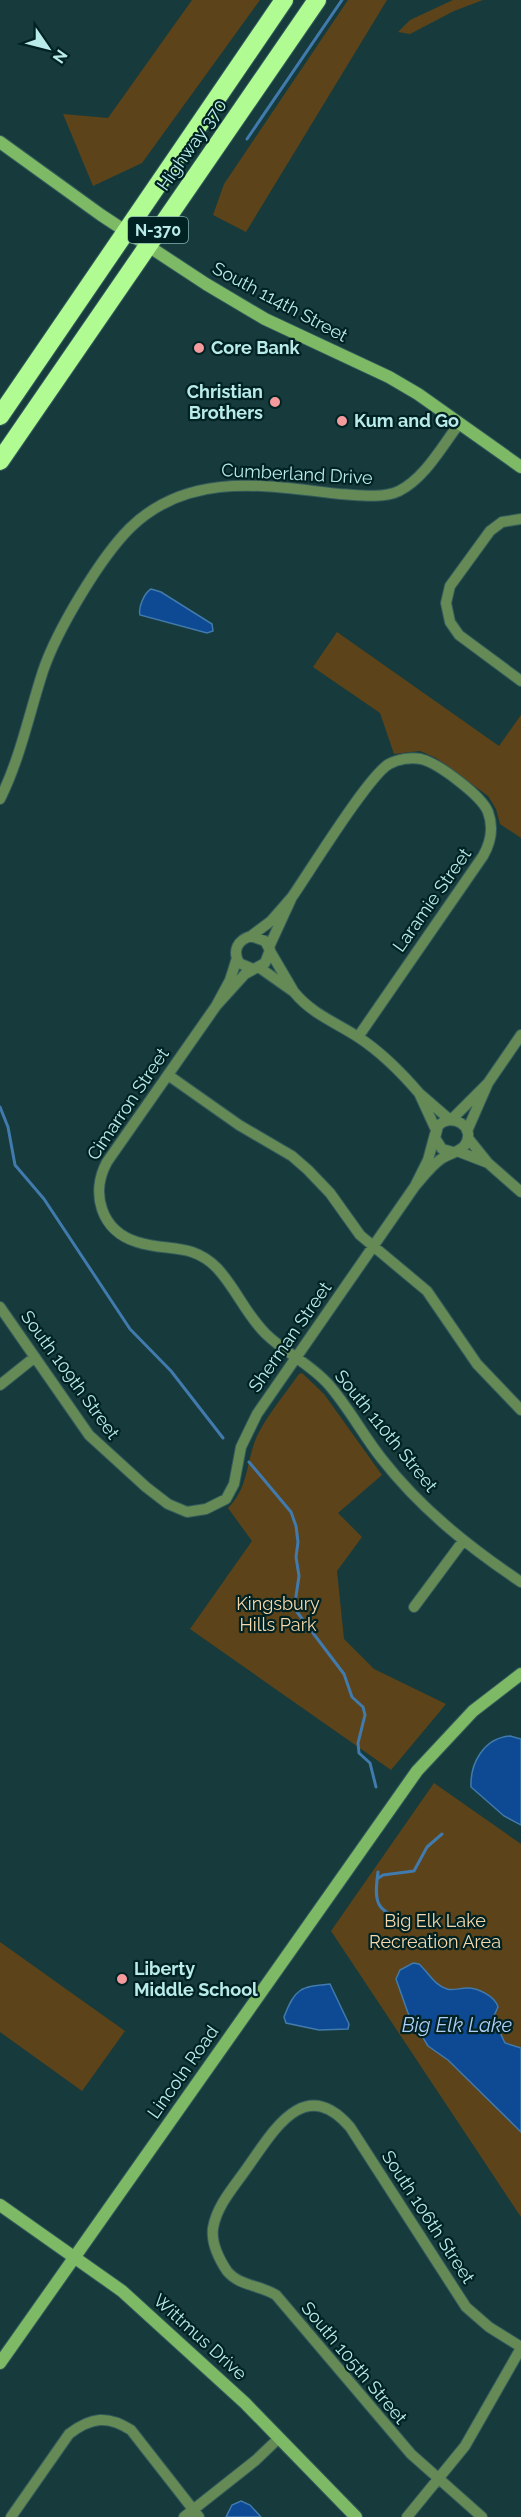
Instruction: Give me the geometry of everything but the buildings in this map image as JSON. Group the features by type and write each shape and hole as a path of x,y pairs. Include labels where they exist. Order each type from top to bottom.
{"highway":[{"name":"Highway 370","path":"0,416 284,0"},
{"name":"Highway 370","path":"0,461 317,0"}],"street":[{"name":"South 114th Street","path":"0,142 126,231 235,302 389,377 521,465"},
{"name":"Cumberland Drive","path":"0,800 20,749 44,668 61,630 88,585 130,527 166,501 207,487 250,485 373,496 398,491 417,477 459,424"},
{"path":"521,519 502,522 484,537 450,586 446,603 453,629 521,681"},
{"name":"Laramie Street","path":"292,897 385,767 400,760 422,760 476,796 488,812 492,830 488,847 358,1037"},
{"path":"292,897 271,921 238,943 237,958 243,966 256,969 294,992"},
{"path":"256,969 266,963 269,949 292,897"},
{"path":"251,936 261,938 294,992 313,1012 358,1037 390,1063 419,1093 451,1119 461,1122 488,1163 521,1192"},
{"name":"Cimarron Street","path":"216,1006 230,980 237,958"},
{"name":"Cimarron Street","path":"113,1227 104,1216 99,1198 102,1170 216,1006 238,981 256,969"},
{"path":"455,1151 464,1146 474,1111 488,1083 521,1035"},
{"path":"168,1075 239,1125 276,1145 301,1163 330,1193 354,1229 428,1291 477,1364 521,1410"},
{"path":"435,1132 440,1123 451,1119 488,1083"},
{"path":"419,1093 442,1149 455,1151 488,1163"},
{"name":"Sherman Street","path":"415,1186 428,1160 435,1132"},
{"name":"Sherman Street","path":"206,1509 226,1498 234,1484 236,1463 248,1431 415,1186 434,1165 455,1151"},
{"name":"South 110th Street","path":"113,1227 126,1238 140,1243 181,1248 209,1261 225,1277 259,1327 335,1391 395,1475 463,1541 521,1582"},
{"name":"South 109th Street","path":"0,1307 89,1436 107,1454 168,1504 186,1512 206,1509"},
{"path":"0,1384 35,1357"},
{"path":"414,1607 463,1541"},
{"name":"Lincoln Road","path":"0,2363 417,1771 473,1711 521,1674"},
{"name":"South 105th Street","path":"310,2106 299,2109 281,2121 218,2211 213,2230 214,2245 229,2274 243,2283 276,2295 411,2454 482,2517"},
{"name":"South 106th Street","path":"310,2106 322,2107 333,2112 350,2127 466,2307 489,2327 521,2347"},
{"name":"Wittmus Drive","path":"0,2205 122,2291 279,2438 356,2517"},
{"path":"407,2517 465,2446 521,2347"},
{"path":"11,2517 69,2434 81,2424 97,2418 117,2421 131,2430 196,2513"},
{"path":"184,2517 196,2513 279,2438"}],"green space":[{"path":"192,0 260,0 142,163 93,186 63,114 108,118"},
{"path":"348,0 387,0 246,232 213,215 224,184"},
{"path":"453,0 483,0 454,11 410,34 398,32 410,20"},
{"path":"337,632 499,746 521,715 521,838 500,824 496,809 488,796 436,758 420,751 394,754 380,713 313,667"},
{"name":"Kingsbury Hills Park","path":"302,1373 324,1394 382,1475 338,1513 362,1537 337,1571 344,1639 374,1669 446,1704 391,1770 190,1629 252,1541 228,1508 244,1483 253,1445 261,1428 299,1374"},
{"name":"Big Elk Lake Recreation Area","path":"434,1783 521,1844 521,2217 331,1931"},
{"path":"0,1942 125,2031 82,2091 0,2032"}],"water":[{"path":"151,589 161,592 212,624 213,631 207,633 140,615 142,601"},
{"path":"510,1736 521,1739 521,1825 504,1816 471,1787 473,1769 480,1753 493,1741"},
{"name":"Big Elk Lake","path":"413,1963 419,1964 435,1982 447,1989 476,1989 490,1996 496,2003 498,2007 493,2018 505,2043 521,2048 521,2132 448,2060 428,2046 408,2013 396,1979 400,1970"},
{"path":"330,1984 349,2024 348,2029 319,2030 286,2023 284,2017 295,1995 305,1988"},
{"path":"241,2501 250,2505 261,2517 226,2517 232,2505"}],"waterway":[{"path":"247,139 342,0"},
{"path":"0,1107 8,1127 15,1165 44,1199 130,1329 171,1371 223,1438"},
{"path":"249,1462 291,1512 298,1542 296,1557 299,1576 295,1603 297,1612 344,1674 352,1697 363,1707 365,1715 358,1743 359,1753 370,1763 376,1787"},
{"path":"377,1879 383,1875 414,1871 427,1847 442,1834"},
{"path":"378,1872 376,1890 379,1904 387,1913 404,1920"}],"place":[{"name":"Core Bank","path":"199,348"},
{"name":"Christian Brothers","path":"275,402"},
{"name":"Kum and Go","path":"342,421"},
{"name":"Liberty Middle School","path":"122,1979"}]}
